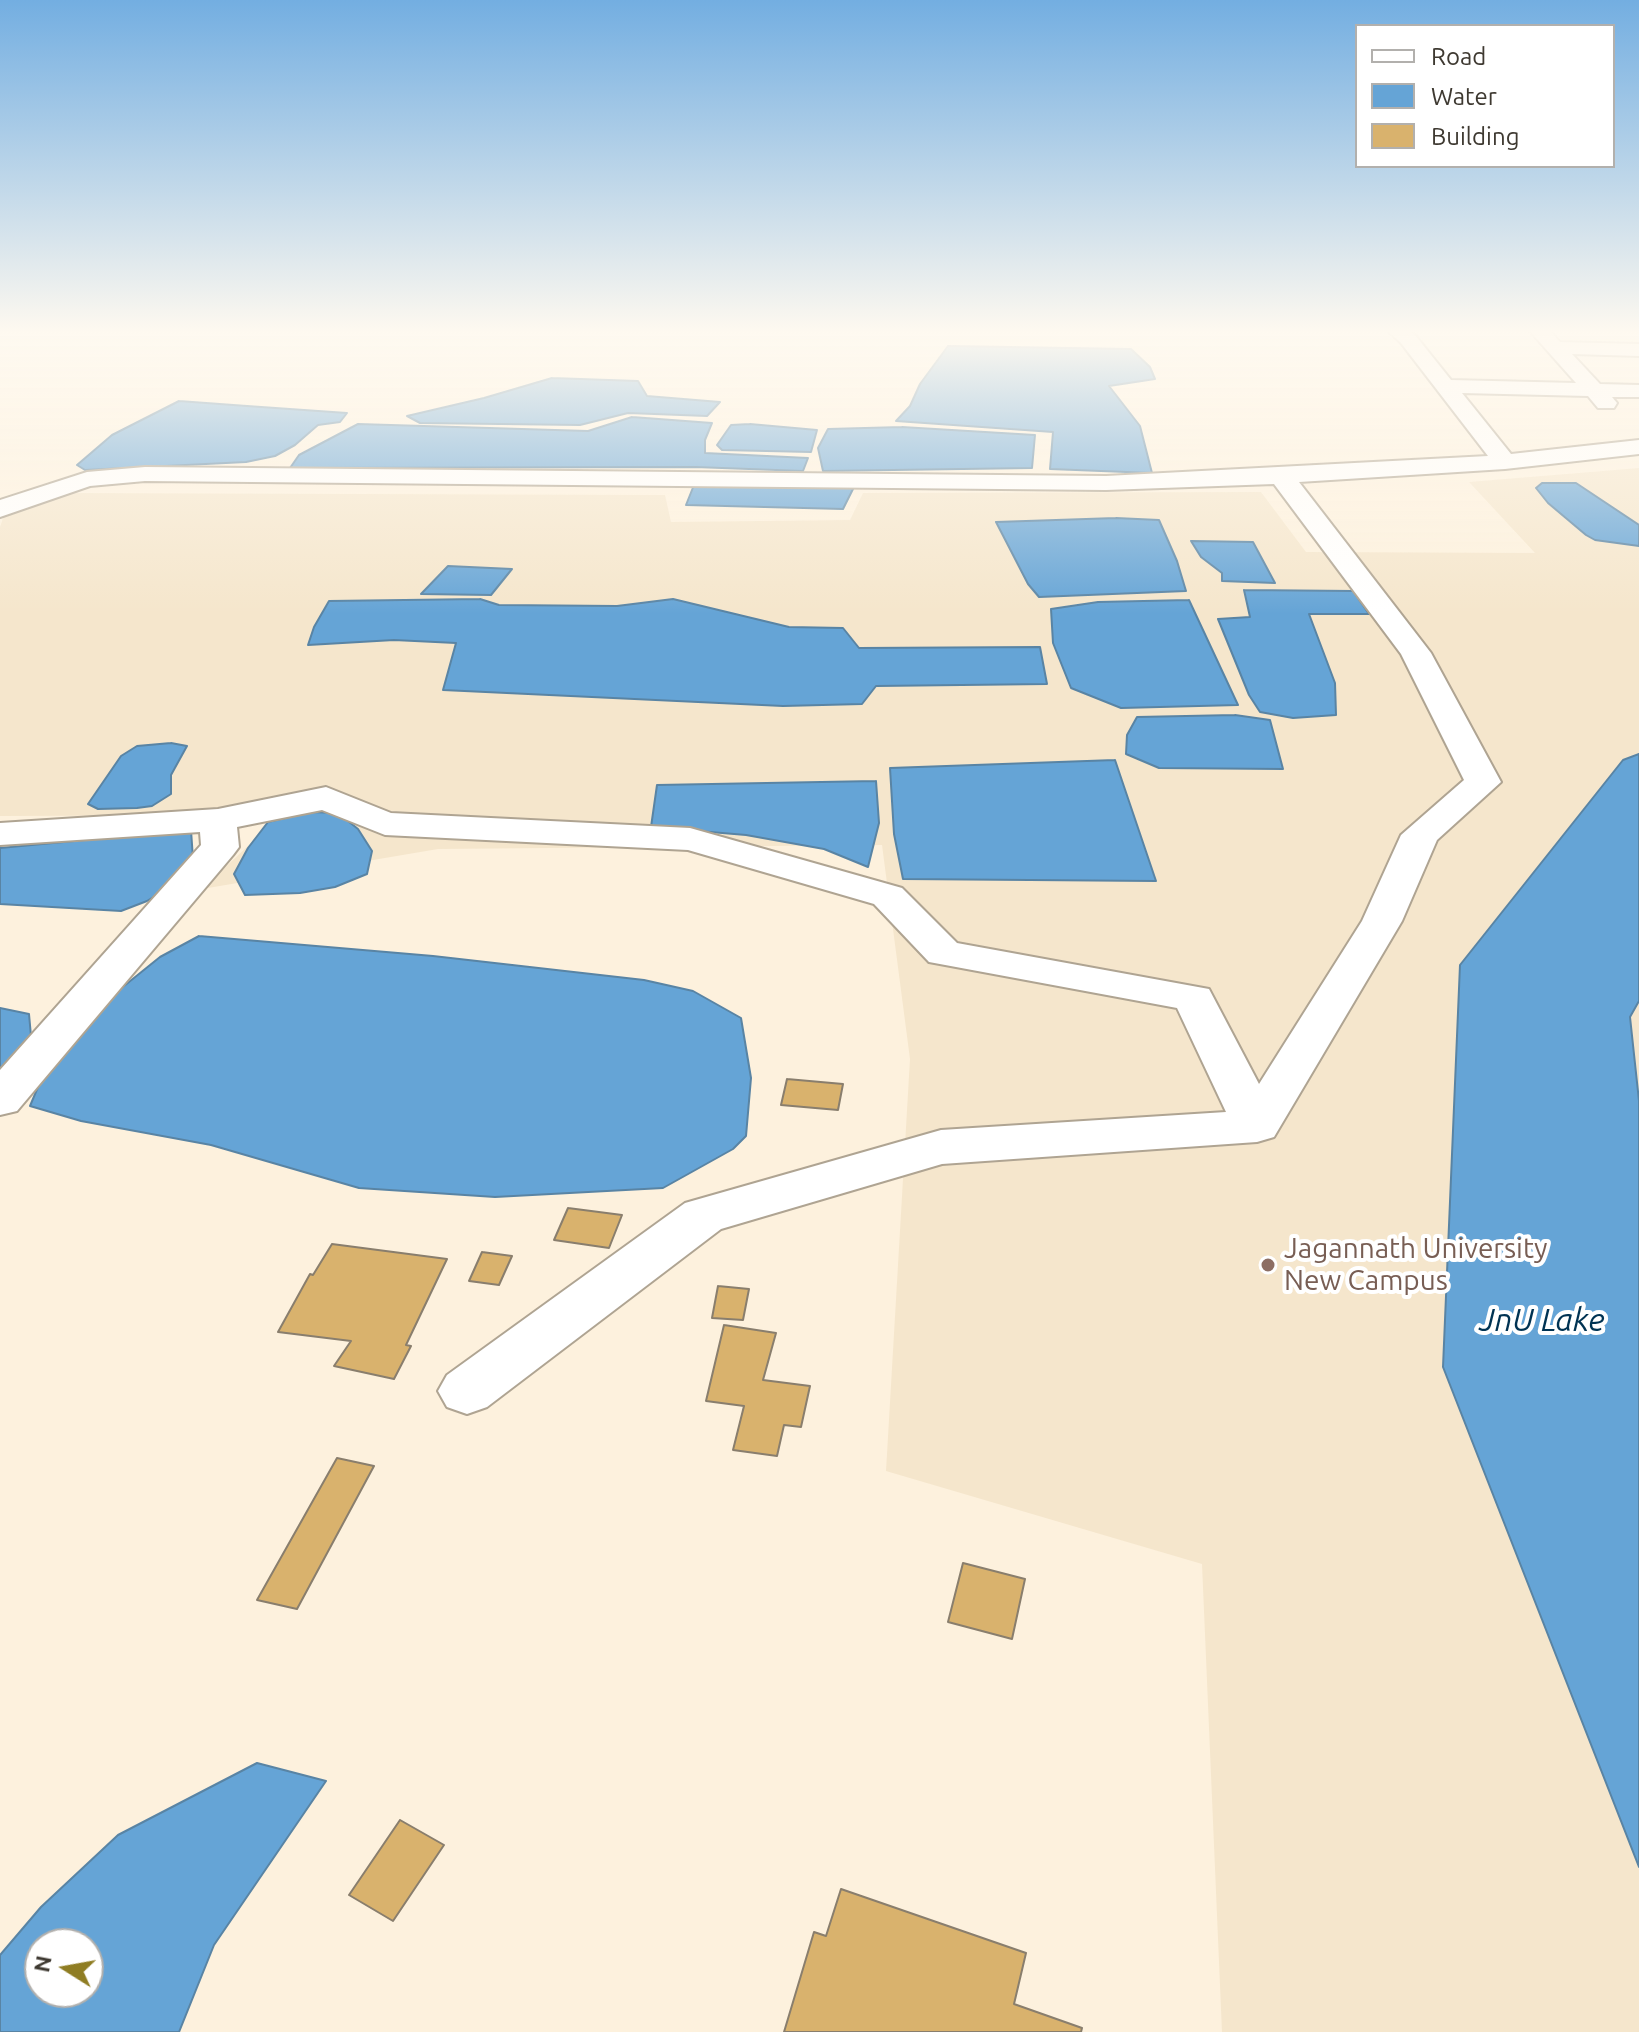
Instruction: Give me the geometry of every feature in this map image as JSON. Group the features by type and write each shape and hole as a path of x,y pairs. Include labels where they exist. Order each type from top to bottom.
{"street":[{"path":"1474,424 1505,462"},
{"path":"2,522 87,479 145,474 1106,483 1505,462 1632,432"},
{"path":"1257,1126 1382,921 1420,835 1483,782 1416,653 1281,476"},
{"path":"0,834 218,820 326,798 385,824 690,839 888,896 944,953 1194,998 1257,1126"},
{"path":"0,1100 220,847 218,820"},
{"path":"467,1391 703,1216 941,1147 1257,1126"}],"shaded area":[{"name":"Jagannath University New Campus","path":"1639,468 1639,2032 1222,2032 1202,1564 886,1471 910,1059 882,845 438,849 202,889 281,815 0,816 0,527 5,512 68,493 665,495 671,522 850,520 863,493 1261,492 1306,552 1535,553 1469,482"}],"water":[{"path":"134,424 327,424 318,425 295,445 275,456 246,462 85,470 77,465 112,435"},
{"path":"358,424 588,431 611,424 712,424 705,440 705,453 808,458 803,471 695,467 290,468 299,455"},
{"path":"486,424 585,424 580,425"},
{"path":"936,424 1138,424 1152,473 1050,469 1053,432"},
{"path":"731,425 817,430 811,452 722,450 717,445"},
{"path":"902,427 1035,435 1032,468 823,471 818,448 828,429"},
{"path":"1542,483 1576,483 1639,525 1639,546 1595,540 1586,535 1548,503 1536,488"},
{"path":"694,485 855,485 843,509 686,505"},
{"path":"1116,518 1159,520 1186,591 1039,597 1028,584 996,522"},
{"path":"1191,541 1253,542 1275,583 1222,581 1222,573 1201,557"},
{"path":"448,566 512,569 491,595 421,594"},
{"path":"1244,590 1353,591 1369,614 1309,614 1335,683 1336,715 1293,718 1260,712 1249,695 1218,619 1250,617"},
{"path":"480,599 499,605 617,606 673,599 789,627 843,628 859,648 1040,647 1047,684 876,686 862,704 783,706 443,690 456,643 394,640 308,645 329,601"},
{"path":"1189,600 1238,705 1121,708 1071,688 1053,643 1051,609 1098,602"},
{"path":"1235,715 1270,720 1283,769 1159,768 1126,754 1127,735 1137,717"},
{"path":"171,743 187,746 171,775 171,794 152,806 137,808 98,809 88,804 121,756 137,746"},
{"name":"JnU Lake","path":"1639,754 1639,1001 1630,1017 1639,1101 1639,1867 1443,1367 1460,965 1623,760"},
{"path":"1115,760 1156,881 903,879 894,834 890,768"},
{"path":"876,781 879,823 868,867 824,849 746,835 651,827 657,785"},
{"path":"311,812 338,813 358,829 372,851 367,874 335,887 300,893 245,895 234,874 248,848 268,822"},
{"path":"191,830 193,859 173,885 147,901 121,911 0,904 0,848"},
{"path":"199,936 433,956 644,980 693,991 741,1018 751,1078 746,1136 733,1149 663,1188 495,1197 359,1188 211,1145 81,1121 30,1106 54,1049 88,1015 160,957"},
{"path":"0,1008 29,1014 31,1036 0,1069"},
{"path":"257,1763 326,1781 214,1945 179,2032 0,2032 0,1955 41,1907 118,1835"}],"building":[{"path":"787,1079 843,1084 838,1110 781,1105"},
{"path":"568,1208 622,1215 609,1248 554,1240"},
{"path":"332,1244 447,1259 406,1345 411,1346 394,1379 334,1366 351,1341 278,1332 310,1274 313,1275"},
{"path":"482,1252 512,1256 499,1285 469,1281"},
{"path":"718,1286 749,1289 743,1320 712,1318"},
{"path":"724,1325 776,1333 763,1380 810,1386 801,1427 784,1425 777,1456 733,1450 744,1406 706,1401"},
{"path":"337,1458 374,1466 297,1609 257,1600"},
{"path":"963,1563 1025,1579 1012,1639 948,1622"},
{"path":"400,1820 444,1845 393,1921 349,1895"},
{"path":"841,1889 1026,1953 1014,2004 1082,2028 1081,2032 784,2032 814,1932 826,1936"}],"place":[{"name":"Jagannath University New Campus","path":"1268,1265"}]}
